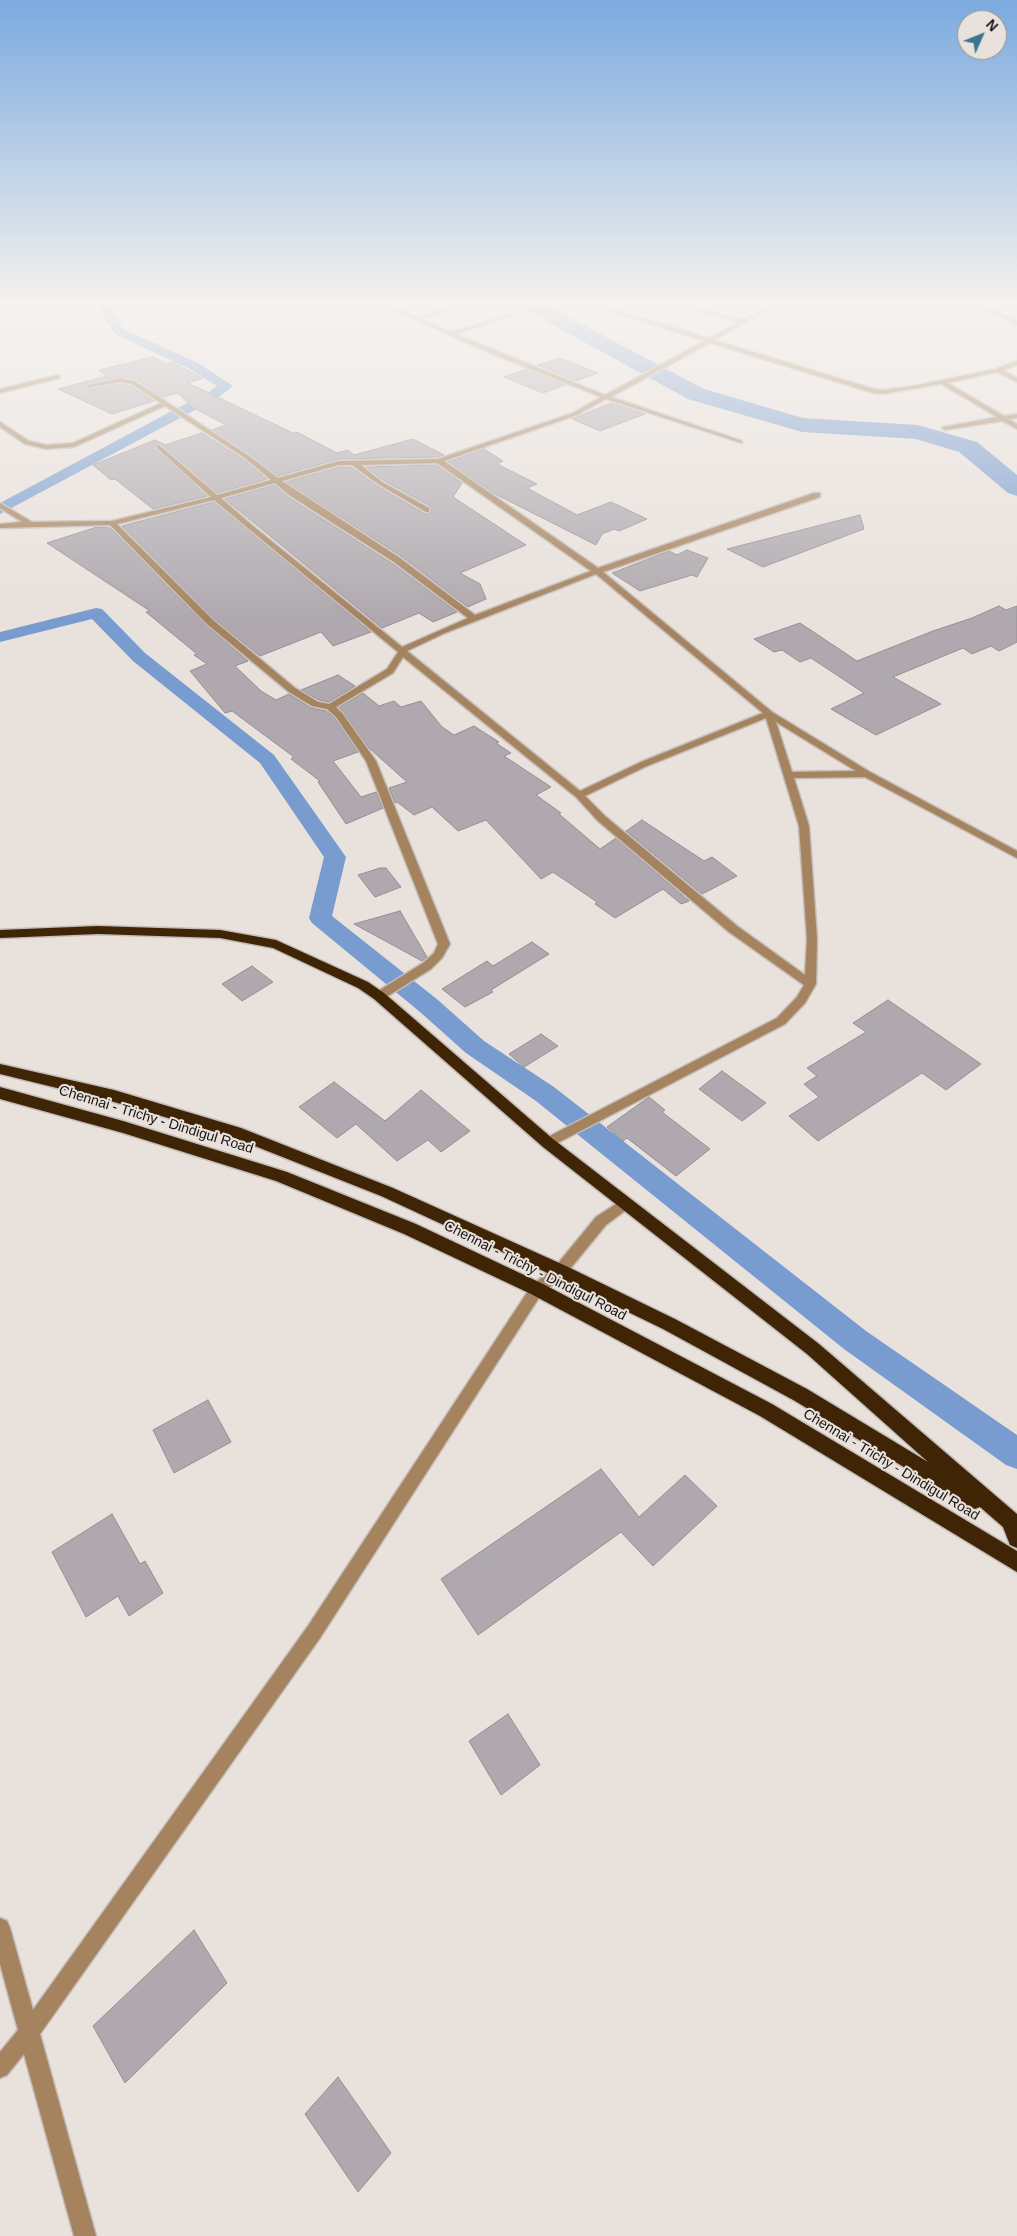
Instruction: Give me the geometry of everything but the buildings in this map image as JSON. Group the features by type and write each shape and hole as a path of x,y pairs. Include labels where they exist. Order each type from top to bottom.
{"highway":[{"path":"0,934 98,930 220,934 276,944 384,993 548,1143 813,1349 1014,1524 1017,1538"},
{"name":"Chennai - Trichy - Dindigul Road","path":"0,1069 114,1096 236,1132 387,1192 560,1271 669,1324 801,1395 1014,1524"},
{"name":"Chennai - Trichy - Dindigul Road","path":"0,1093 123,1127 281,1176 410,1229 538,1290 766,1410 1017,1562"}],"street":[{"path":"0,424 27,443 46,447 74,445 154,408"},
{"path":"175,408 247,457 275,481 396,560 475,618"},
{"path":"0,526 112,522 214,498 322,467 353,462 439,461 587,408"},
{"path":"639,408 740,442"},
{"path":"987,408 1017,427"},
{"path":"945,428 1017,416"},
{"path":"159,447 214,498 403,650 578,795 602,819 733,929 810,984"},
{"path":"439,461 597,571 769,714 867,774 1017,854"},
{"path":"353,462 380,483 426,510"},
{"path":"330,707 390,671 403,650 442,631 597,571 817,495"},
{"path":"0,505 30,524"},
{"path":"112,522 218,628 292,690 315,704 330,707 339,715 371,761 444,944 438,955 427,966 384,993"},
{"path":"548,1143 781,1021 801,1000 810,984 812,939 804,826 769,714"},
{"path":"578,795 644,764 769,714"},
{"path":"788,775 867,774"},
{"path":"0,2068 29,2032 314,1632 538,1290 560,1271 601,1221 625,1202"},
{"path":"0,1928 85,2236"}],"waterway":[{"path":"0,509 187,408"},
{"path":"745,408 802,425 918,432 968,447 1017,488"},
{"path":"0,637 96,613 139,657 267,759 335,857 320,918 429,1006 475,1047 545,1094 855,1340 1017,1454"}]}
